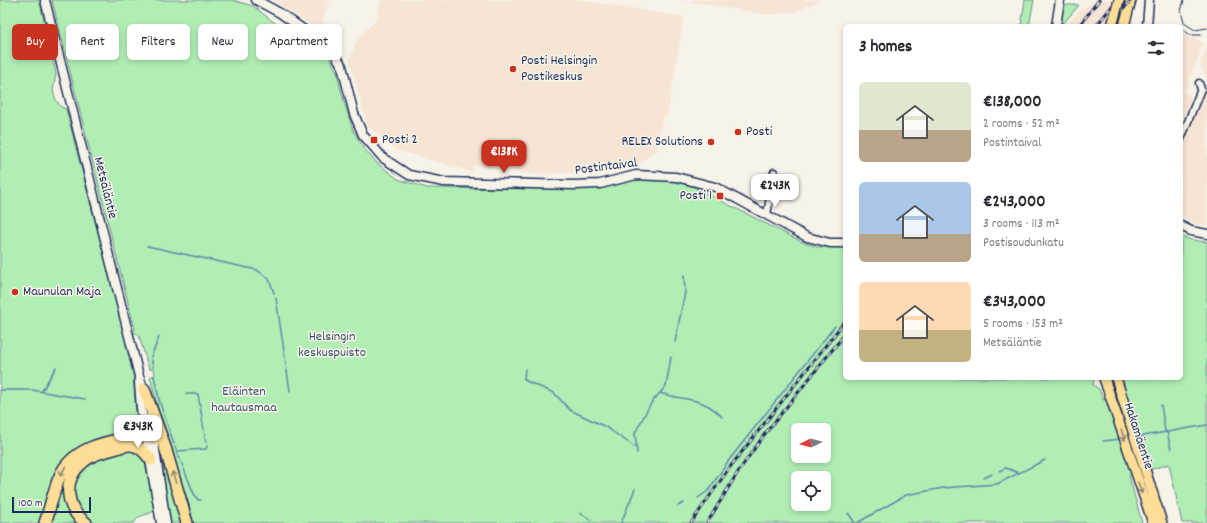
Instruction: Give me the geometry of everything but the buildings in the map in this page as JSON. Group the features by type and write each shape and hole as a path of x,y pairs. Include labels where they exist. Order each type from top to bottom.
{"highway":[{"path":"144,389 163,440 187,523"},
{"path":"45,523 59,477 68,462 77,454 95,446 150,436"},
{"path":"86,523 76,513 69,497 70,479 74,471 82,463 99,453 133,445 141,449 151,460"}],"main road":[{"path":"1113,24 1119,0"},
{"path":"1125,24 1131,0"},
{"name":"Hakamäentie","path":"1105,380 1153,523"},
{"name":"Hakamäentie","path":"1117,380 1162,523"},
{"name":"Hakamäentie","path":"1146,470 1153,482 1167,523"},
{"name":"Hakamäentie","path":"1145,502 1148,523"}],"street":[{"name":"Postintaival","path":"256,0 280,13 334,52 342,66 354,114 363,134 383,158 409,175 431,181 585,185 636,175 676,176 715,187 807,237 830,243 843,243"},
{"path":"1056,24 1060,0"},
{"path":"1147,24 1149,0"},
{"name":"Metsäläntie","path":"44,2 139,376 144,389 150,436 166,523"},
{"path":"1183,134 1201,89 1199,83"},
{"path":"767,215 774,172"},
{"path":"1183,227 1191,231 1207,234"},
{"name":"Metsäläntie","path":"139,376 139,391 150,436 151,460 160,523"}],"shaded area":[{"path":"272,0 329,0 322,24 309,24"},
{"path":"381,0 581,0 684,17 667,117 663,116 657,150 639,164 608,172 536,174 473,165 472,172 397,150 368,126 349,60 357,40 377,19"},
{"path":"681,0 821,0 797,11 769,15"},
{"path":"1095,0 1135,0 1115,24 1068,24 1079,11"},
{"path":"1183,35 1204,43 1184,93 1192,96 1183,120"},
{"path":"1207,46 1207,78 1200,63"},
{"path":"1207,82 1207,225 1201,225 1187,220 1183,217 1183,145"}],"green space":[{"name":"Helsingin keskuspuisto","path":"0,0 38,0 40,3 45,24 12,24 12,60 53,60 56,74 53,91 56,100 61,107 66,109 124,333 135,330 67,60 119,60 119,24 66,24 66,56 52,0 232,0 253,6 276,24 256,24 256,60 330,60 337,72 342,95 353,130 365,150 377,163 398,179 427,188 587,189 646,178 680,180 802,242 818,247 843,247 843,380 1094,380 1093,385 1099,389 1103,400 1126,393 1123,380 1183,380 1183,237 1191,240 1207,242 1207,523 1182,523 1169,464 1129,476 1142,523 190,523 175,473 150,377 155,375 154,369 149,369 139,336 136,333 125,336 133,374 137,427 133,432 73,454 42,523 0,523"},
{"path":"1025,0 1034,0 1029,24 1021,24"},
{"path":"1063,5 1079,5 1063,24 1059,24"},
{"path":"128,448 139,453 145,463 155,510 141,516 134,523 90,523 77,511 72,487 74,478 90,461"},
{"path":"163,449 185,523 169,523 158,450"},
{"path":"64,473 69,475 79,523 48,523"}],"waterway":[{"path":"147,246 257,270 269,279 274,293"},
{"path":"675,342 685,292 684,275"},
{"path":"276,298 290,391"},
{"path":"698,498 708,491 729,460 835,326"},
{"path":"153,367 151,357 159,337"},
{"path":"637,453 635,433 651,403 666,386 671,357"},
{"path":"42,391 56,367"},
{"path":"525,369 524,379 526,381 554,393 570,410 606,427 636,448"},
{"path":"154,376 160,403 174,444"},
{"path":"0,390 32,390 85,399"},
{"path":"660,393 700,402 715,410 722,417"},
{"path":"186,394 198,394 206,442"},
{"path":"1137,437 1167,432 1165,431 1161,405"},
{"path":"1171,449 1167,432 1207,425"},
{"path":"1103,441 1121,439"},
{"path":"177,451 206,449 207,446"},
{"path":"175,447 194,494 198,500 201,500"},
{"path":"857,523 906,495 943,488 997,484 1045,460"},
{"path":"175,464 189,505 193,523"},
{"path":"999,471 1006,468 1019,473"},
{"path":"984,478 992,474"},
{"path":"621,523 635,489"},
{"path":"678,506 684,503"},
{"path":"580,513 591,520"},
{"path":"848,513 855,523"}],"tram line":[{"path":"1184,0 1181,11 1184,23 1195,30 1207,28"},
{"path":"1183,30 1191,35 1201,35"}],"railway":[{"path":"1081,24 1099,0"},
{"path":"1098,24 1117,0"},
{"path":"1111,24 1131,0"},
{"path":"691,523 730,467 843,324"},
{"path":"707,523 738,472 764,435 843,336"}],"place":[{"name":"Posti Helsingin Postikeskus","path":"513,69"},
{"name":"Posti","path":"738,132"},
{"name":"Posti 2","path":"374,140"},
{"name":"RELEX Solutions","path":"711,142"},
{"name":"Posti 1","path":"720,196"},
{"name":"Maunulan Maja","path":"15,292"}],"park label":[{"name":"Eläinten hautausmaa","path":"244,400"}]}
